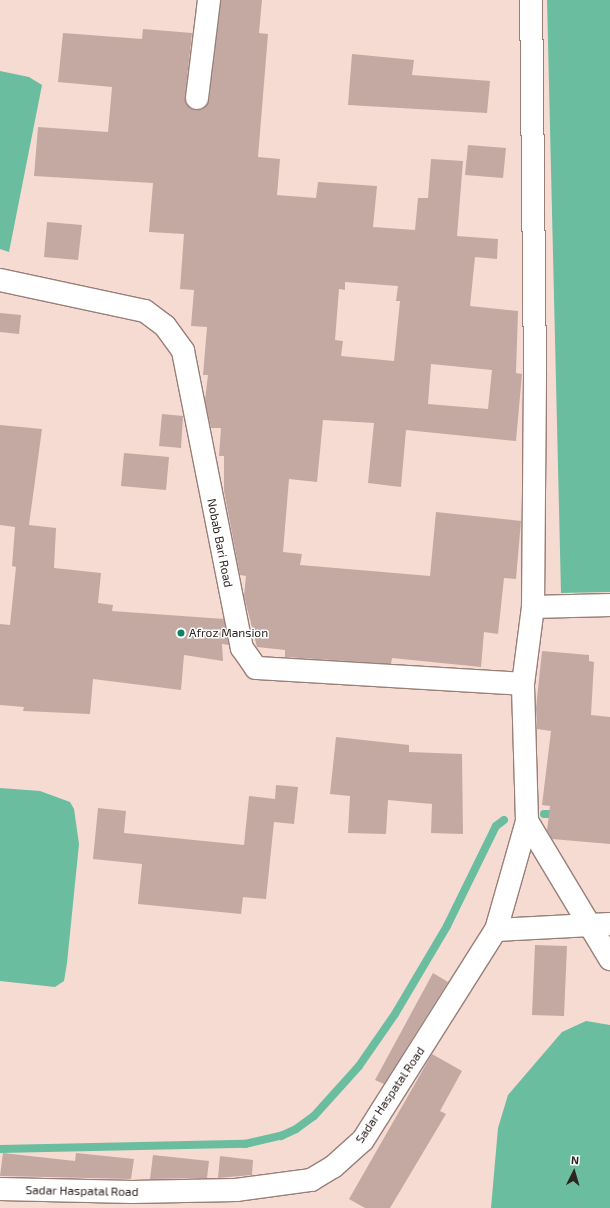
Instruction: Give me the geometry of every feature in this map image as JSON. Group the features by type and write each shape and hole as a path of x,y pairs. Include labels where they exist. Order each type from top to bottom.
{"street":[{"path":"197,98 209,0"},
{"path":"531,0 535,372 533,607 523,684 526,821 599,924 610,959"},
{"name":"Nobab Bari Road","path":"0,280 145,311 165,326 183,351 242,648 256,668 523,684"},
{"path":"533,607 610,606"},
{"name":"Sadar Haspatal Road","path":"0,1189 132,1192 236,1190 311,1180 333,1167 363,1140 496,930 526,821"},
{"path":"496,930 599,924"}],"shaded area":[{"path":"547,0 610,0 610,592 561,593"},
{"path":"0,71 29,77 42,85 9,252 0,249"},
{"path":"0,788 40,791 70,802 74,809 79,844 67,963 64,981 55,987 0,981"},
{"path":"586,1021 610,1025 610,1208 491,1208 498,1128 508,1095 562,1032"}],"building":[{"path":"221,0 262,0 259,33 268,34 258,157 280,159 277,195 316,198 318,182 377,186 373,227 415,230 418,198 428,198 431,159 463,161 457,236 498,239 497,259 475,257 470,306 518,311 516,373 522,374 516,441 406,430 401,487 368,483 374,423 323,420 317,482 289,479 283,552 302,554 300,565 430,576 436,512 521,521 516,579 504,578 498,634 484,632 481,667 392,658 391,664 285,657 285,650 257,647 244,596 246,576 240,575 224,491 224,456 219,456 221,428 211,428 205,400 208,375 203,375 207,327 191,326 194,290 180,289 184,234 149,232 153,183 34,176 38,127 108,132 112,87 58,82 63,33 142,39 143,29 192,33 185,97 190,108 202,110 209,100","holes":["345,282 398,286 396,301 400,301 394,361 341,356 343,341 335,340 339,289 345,290","431,364 492,370 488,409 428,404"]},
{"path":"352,54 414,60 412,75 490,81 487,113 348,105"},
{"path":"468,145 506,148 503,178 465,175"},
{"path":"47,222 82,225 78,260 44,257"},
{"path":"0,313 21,315 19,334 0,332"},
{"path":"162,414 183,416 181,448 159,446"},
{"path":"0,425 42,429 29,525 56,528 54,568 101,573 98,603 113,605 112,611 224,619 229,645 222,644 223,661 184,655 181,690 93,679 90,714 23,711 24,707 0,705 0,624 10,625 16,567 12,566 15,527 0,525"},
{"path":"124,453 169,457 166,490 121,486"},
{"path":"542,651 589,655 589,661 594,662 591,715 610,717 610,844 552,839 547,830 550,806 542,805 551,731 537,729 536,708"},
{"path":"336,737 409,745 409,752 462,754 463,834 431,833 432,804 388,800 386,834 348,833 350,796 330,794"},
{"path":"276,785 298,787 294,824 274,822 266,899 243,897 241,914 138,904 142,864 93,859 98,808 126,811 124,833 244,845 249,796 275,799"},
{"path":"535,945 567,946 564,1016 532,1015"},
{"path":"433,973 448,982 384,1084 375,1080"},
{"path":"432,1054 462,1071 440,1111 446,1114 390,1208 365,1208 349,1199"},
{"path":"3,1153 75,1161 76,1153 134,1159 131,1179 0,1176"},
{"path":"153,1155 209,1161 207,1178 150,1179"},
{"path":"220,1156 253,1160 252,1175 218,1178"}],"waterway":[{"path":"544,814 559,814"},
{"path":"0,1149 245,1144 281,1136 296,1129 314,1116 359,1066 395,1014 447,926 496,826 504,820"}],"place":[{"name":"Afroz Mansion","path":"181,633"}]}
